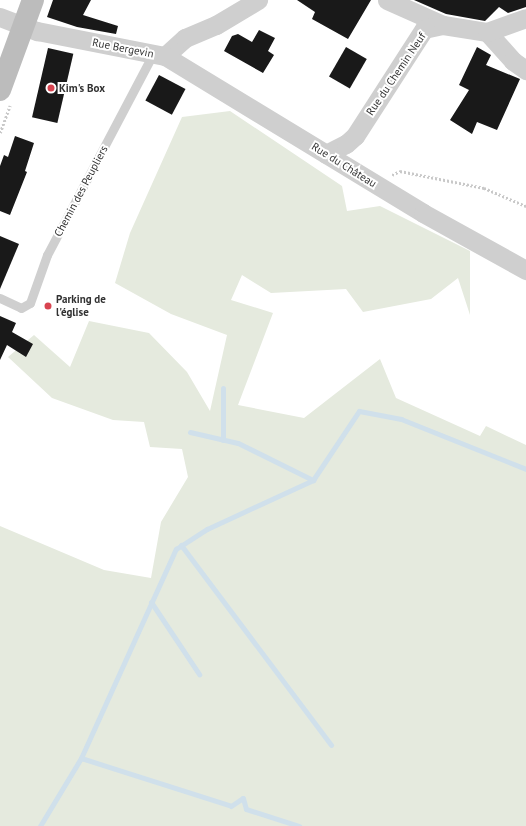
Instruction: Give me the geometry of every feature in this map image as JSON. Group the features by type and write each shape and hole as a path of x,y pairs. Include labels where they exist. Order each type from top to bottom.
{"main road":[{"path":"0,90 33,0"}],"street":[{"name":"Rue Bergevin","path":"0,17 23,27 159,55 185,38 216,25 258,0"},
{"path":"388,0 443,25"},
{"name":"Rue du Chemin Neuf","path":"326,154 346,144 355,136 424,29 443,25 487,32 526,18"},
{"path":"487,32 513,61 526,70"},
{"name":"Rue du Château","path":"159,55 373,183 526,270"}],"lane":[{"name":"Chemin des Peupliers","path":"0,298 21,308 30,303 47,255 159,55"}],"path":[{"path":"373,183 400,171 484,188 526,206"}],"shaded area":[{"path":"230,111 342,186 347,211 380,206 470,251 470,315 458,278 431,299 363,312 346,289 271,293 242,275 231,300 273,313 238,405 304,418 380,359 396,398 480,436 486,426 526,445 526,826 0,826 0,526 104,570 151,578 161,522 188,477 182,449 150,447 144,422 113,420 52,398 8,357 34,335 70,367 89,321 149,333 187,372 210,411 227,335 171,314 115,283 130,233 182,117"}],"building":[{"path":"53,0 91,0 83,15 118,26 116,34 77,27 47,17"},
{"path":"297,0 371,0 348,39 312,19 315,12"},
{"path":"414,0 526,0 526,7 508,13 499,7 485,21 446,14"},
{"path":"259,30 275,38 268,51 274,55 263,73 224,51 232,36 238,34 252,42"},
{"path":"346,47 367,59 350,88 329,76"},
{"path":"477,47 491,55 486,65 520,79 497,130 477,122 472,134 450,120 469,90 459,85"},
{"path":"48,48 73,54 57,123 32,117"},
{"path":"159,75 185,89 172,115 145,101"},
{"path":"15,136 34,143 25,171 27,172 10,215 0,211 0,166 4,155 8,157"},
{"path":"0,236 19,244 0,289"},
{"path":"0,316 16,323 12,332 33,344 26,357 7,345 0,360"}],"waterway":[{"path":"223,388 223,440"},
{"path":"40,826 81,758 176,549 207,529 313,480 359,411 401,419 526,469"},
{"path":"190,432 238,443 313,480"},
{"path":"181,545 331,745"},
{"path":"151,602 199,674"},
{"path":"81,758 231,806 243,798 246,809 299,826"}],"place":[{"name":"Kim's Box","path":"51,88"},
{"name":"Parking de l'église","path":"48,306"}]}
